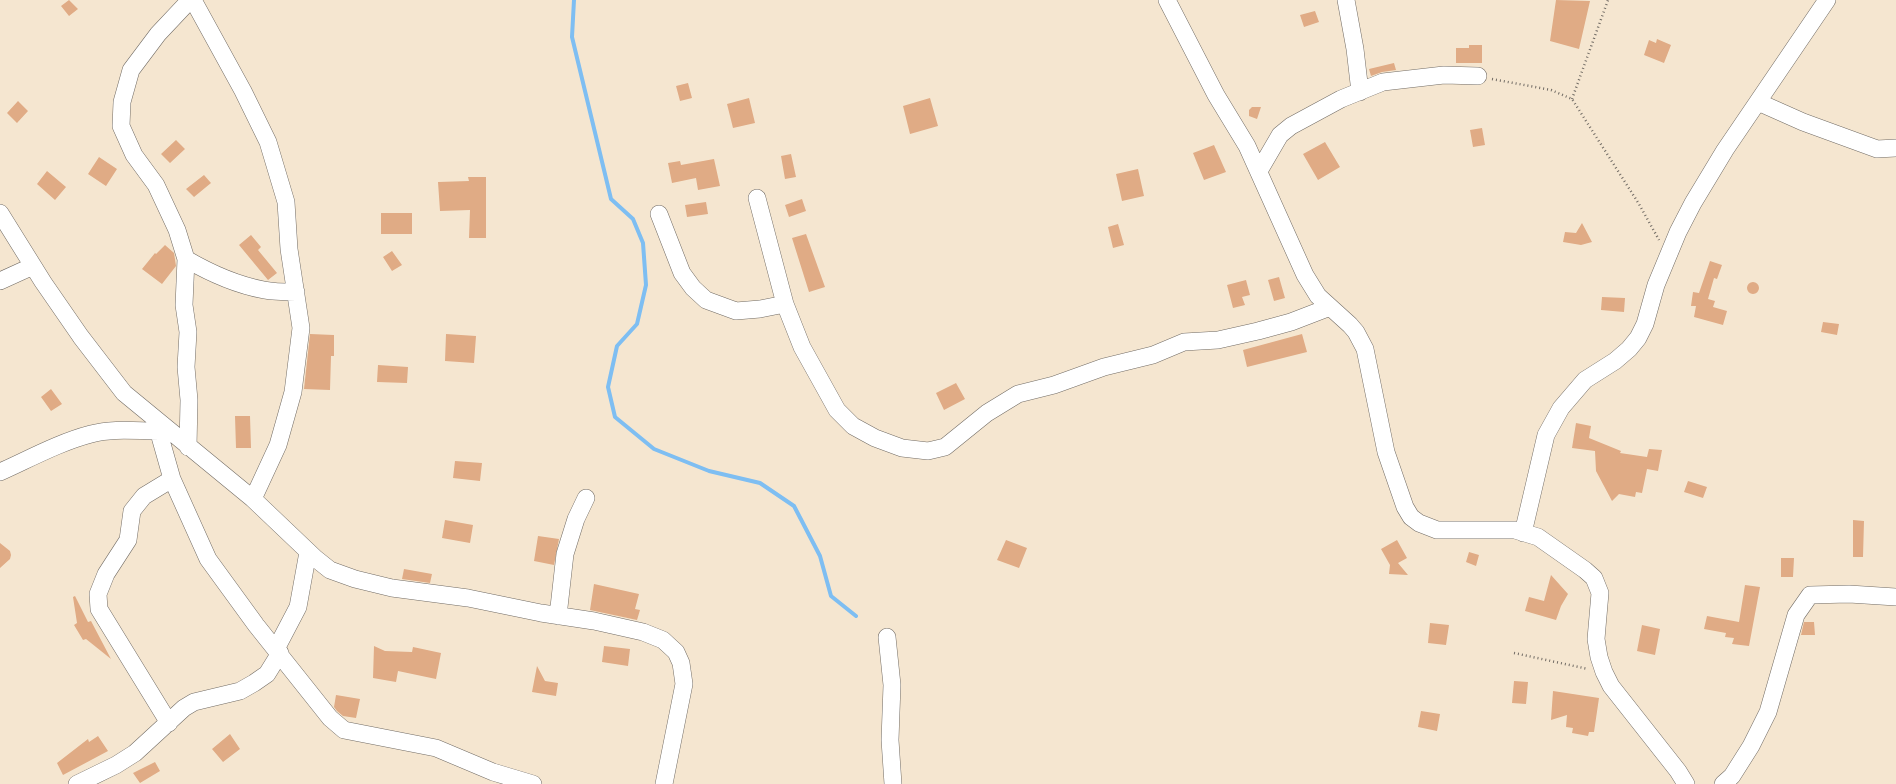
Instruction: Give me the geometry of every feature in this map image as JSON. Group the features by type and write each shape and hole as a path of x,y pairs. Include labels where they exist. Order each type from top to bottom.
{"street":[{"path":"188,447 189,400 186,367 188,332 184,305 186,259 177,230 156,185 134,154 121,126 122,102 132,70 158,34 190,0"},
{"path":"193,0 243,91 268,142 286,202 289,249 301,328 293,392 278,445 253,499"},
{"path":"1166,0 1209,82 1247,146 1305,275 1318,296 1356,332 1365,349 1386,452 1402,500 1411,517 1419,523 1437,530 1515,530 1538,538 1585,570 1594,578 1600,593 1596,639 1598,657 1604,672 1611,686 1678,771 1686,784"},
{"path":"1346,0 1355,49 1360,92"},
{"path":"1523,533 1546,435 1561,408 1586,380 1615,361 1629,349 1638,338 1645,324 1656,285 1678,232 1693,203 1725,150 1827,0"},
{"path":"1259,172 1270,150 1285,130 1341,99 1383,82 1444,74 1478,76"},
{"path":"1758,102 1825,130 1877,149 1896,148"},
{"path":"757,198 785,304 802,348 837,410 853,426 875,438 902,448 928,451 946,447 987,413 1018,394 1054,385 1104,367 1153,355 1184,342 1218,340 1258,331 1292,322 1330,307"},
{"path":"0,213 33,266 81,337 124,393 157,425 188,447 253,499 308,552 330,570 355,579 392,588 468,598 558,616 594,621 643,632 663,640 676,652 682,663 684,684 664,784"},
{"path":"659,214 682,273 693,288 706,300 736,311 760,309 785,304"},
{"path":"186,259 206,271 242,284 265,290 296,292"},
{"path":"0,281 33,266"},
{"path":"0,472 57,446 90,434 157,425"},
{"path":"157,425 172,479 208,559 251,619 278,651 321,708 344,730 436,748 493,772 534,784"},
{"path":"169,723 99,609 98,594 106,574 128,540 132,511 144,496 172,479"},
{"path":"558,616 565,554 576,519 586,498"},
{"path":"77,784 116,765 135,753 184,708 194,702 240,691 254,684 267,674 298,607 308,552"},
{"path":"1723,784 1732,776 1751,746 1768,712 1796,615 1810,596 1848,594 1896,597"},
{"path":"887,637 892,685 890,740 893,784"}],"path":[{"path":"1572,99 1608,0"},
{"path":"1478,76 1551,90 1572,99 1639,204 1668,256"},
{"path":"1514,653 1604,672"}],"building":[{"path":"69,0 78,9 69,16 61,6"},
{"path":"1556,0 1590,1 1579,49 1550,41"},
{"path":"1315,11 1319,22 1304,27 1300,15"},
{"path":"1657,39 1671,45 1664,63 1644,55 1649,40 1656,43"},
{"path":"1469,45 1482,45 1482,63 1456,63 1456,48 1469,48"},
{"path":"1394,63 1396,70 1382,72 1371,76 1369,69"},
{"path":"688,83 692,98 680,101 676,86"},
{"path":"749,98 755,123 733,128 727,104"},
{"path":"930,98 938,126 910,134 903,106"},
{"path":"18,101 28,111 17,123 7,113"},
{"path":"1252,107 1261,107 1257,119 1249,116 1249,110"},
{"path":"1482,128 1485,145 1473,147 1470,130"},
{"path":"176,140 185,149 170,163 161,154"},
{"path":"1325,142 1340,167 1318,180 1303,154"},
{"path":"1214,145 1226,172 1204,180 1193,153"},
{"path":"791,154 796,177 785,179 781,156"},
{"path":"99,157 117,169 106,186 88,174"},
{"path":"714,159 720,186 698,190 696,178 672,183 668,163 680,161 681,165"},
{"path":"1138,169 1144,196 1122,201 1116,174"},
{"path":"47,171 66,187 55,200 37,184"},
{"path":"204,175 211,183 194,197 186,189"},
{"path":"468,177 486,177 486,238 469,238 470,210 440,211 438,182 469,181"},
{"path":"802,199 806,211 789,217 785,205"},
{"path":"706,202 708,214 687,217 685,205"},
{"path":"381,213 412,213 412,234 381,234"},
{"path":"1582,223 1592,242 1581,245 1563,242 1565,232 1576,233"},
{"path":"1118,224 1124,245 1113,248 1108,227"},
{"path":"806,234 825,287 809,292 792,238"},
{"path":"251,235 261,247 258,250 277,273 268,280 239,245"},
{"path":"165,245 174,253 176,266 162,284 142,269 155,253 156,254"},
{"path":"392,251 402,265 392,271 383,257"},
{"path":"1710,261 1722,265 1717,279 1714,278 1708,299 1715,301 1713,307 1727,311 1723,325 1694,317 1696,306 1691,306 1693,292 1699,293"},
{"path":"1279,277 1285,298 1274,301 1268,280"},
{"path":"1246,280 1250,295 1242,297 1245,305 1233,308 1227,285"},
{"path":"1753,282 1757,284 1759,288 1757,292 1753,294 1749,292 1747,288 1749,284"},
{"path":"1602,297 1625,298 1624,312 1601,310"},
{"path":"1823,322 1839,324 1837,335 1821,332"},
{"path":"310,334 334,335 334,356 331,356 330,390 304,389"},
{"path":"446,334 476,336 474,363 445,361"},
{"path":"1302,334 1307,352 1247,367 1243,350"},
{"path":"378,365 408,367 407,383 377,382"},
{"path":"956,383 965,399 944,410 936,393"},
{"path":"51,389 62,404 51,411 41,397"},
{"path":"235,416 250,416 251,448 236,448"},
{"path":"1576,423 1591,426 1589,438 1621,451 1620,453 1647,457 1649,449 1662,450 1658,471 1647,469 1642,493 1636,492 1635,497 1619,494 1612,501 1596,471 1595,451 1572,448"},
{"path":"455,461 482,463 480,481 453,478"},
{"path":"1688,481 1707,487 1703,498 1684,492"},
{"path":"445,520 473,525 470,543 442,538"},
{"path":"1853,520 1864,521 1863,557 1853,557"},
{"path":"538,536 559,539 554,565 534,561"},
{"path":"1006,540 1027,548 1019,568 997,560"},
{"path":"1397,540 1407,558 1398,563 1408,575 1389,574 1390,565 1381,549"},
{"path":"0,543 10,551 11,555 10,559 0,568"},
{"path":"1469,552 1479,555 1476,566 1466,562"},
{"path":"1781,558 1794,558 1793,577 1781,577"},
{"path":"404,569 432,574 430,583 402,579"},
{"path":"1551,575 1568,594 1561,606 1556,620 1525,611 1529,597 1544,601"},
{"path":"594,584 639,594 635,609 640,610 637,620 590,610"},
{"path":"1745,585 1760,587 1749,646 1732,644 1734,638 1725,637 1726,633 1704,629 1707,616 1739,622"},
{"path":"75,596 88,622 91,621 111,659 86,639 83,640 74,625 77,623 73,597"},
{"path":"1804,622 1814,622 1815,635 1801,635"},
{"path":"1430,623 1449,625 1446,645 1428,643"},
{"path":"1642,625 1660,629 1655,655 1637,651"},
{"path":"374,646 385,651 412,652 413,647 441,653 436,679 398,671 396,682 373,678"},
{"path":"604,646 630,649 628,666 602,662"},
{"path":"537,666 545,681 558,683 556,696 532,692"},
{"path":"1514,681 1528,682 1526,704 1512,703"},
{"path":"1553,691 1599,698 1594,732 1589,732 1588,736 1572,733 1573,728 1566,727 1567,715 1551,720"},
{"path":"336,695 360,699 356,718 343,716 337,711 334,707"},
{"path":"1421,711 1440,714 1437,731 1418,727"},
{"path":"230,734 240,749 223,762 212,749"},
{"path":"98,736 108,751 63,775 57,763 88,739 89,742"},
{"path":"155,762 160,771 140,783 133,773"}],"waterway":[{"path":"574,0 572,37 611,199 633,219 643,243 646,285 637,324 617,346 608,387 615,417 654,449 709,471 760,483 794,506 820,556 831,596 856,616"}]}
